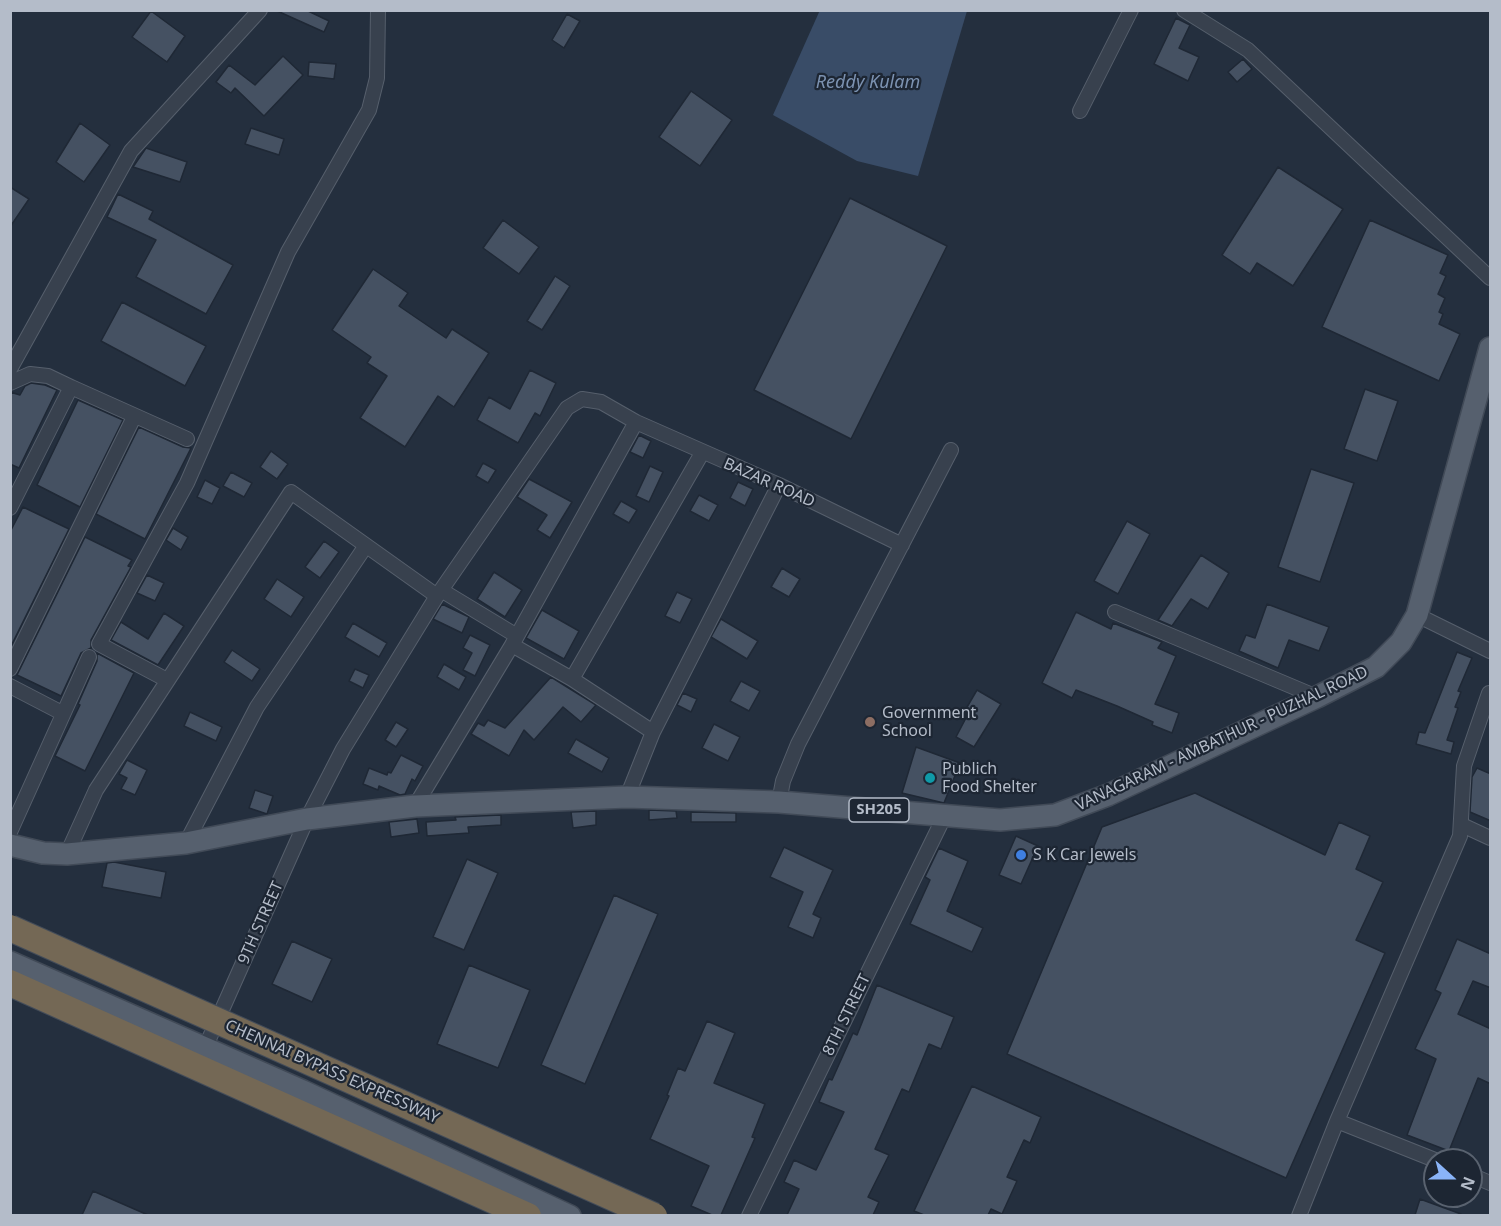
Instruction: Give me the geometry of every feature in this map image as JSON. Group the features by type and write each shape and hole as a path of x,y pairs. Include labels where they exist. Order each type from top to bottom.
{"highway":[{"name":"CHENNAI BYPASS EXPRESSWAY","path":"10,928 654,1215"},
{"path":"10,983 528,1215"}],"main road":[{"name":"VANAGARAM - AMBATHUR - PUZHAL ROAD","path":"10,845 43,853 67,854 186,843 308,819 415,806 627,797 779,801 1000,820 1055,815 1108,795 1317,697 1376,667 1401,642 1418,615 1491,348"},
{"path":"10,939 630,1215"},
{"path":"10,962 205,1048 570,1215"}],"street":[{"path":"10,369 131,151 260,10"},
{"path":"167,680 99,644 187,483 288,252 369,110 377,78 378,10"},
{"path":"1080,111 1131,10"},
{"path":"1184,10 1248,50 1491,278"},
{"path":"10,383 30,374 48,376 134,417 187,439"},
{"path":"10,508 72,387"},
{"name":"BAZAR ROAD","path":"439,593 567,408 582,399 601,402 636,422 779,485 902,545"},
{"path":"10,669 134,417"},
{"path":"415,806 514,641 636,422"},
{"path":"779,801 783,781 798,744 951,450"},
{"path":"572,679 702,453"},
{"path":"627,797 653,732 779,485"},
{"path":"67,854 96,790 291,492 365,547 653,732"},
{"path":"186,843 257,708 365,547"},
{"name":"9TH STREET","path":"205,1048 308,819 343,749 439,593"},
{"path":"1115,612 1317,697"},
{"path":"1418,615 1491,651"},
{"path":"10,832 62,713 90,657"},
{"path":"10,686 62,713"},
{"path":"1299,1215 1337,1120 1460,836 1464,766 1490,689"},
{"name":"8TH STREET","path":"750,1215 945,815"},
{"path":"1462,825 1491,838"},
{"path":"1337,1120 1423,1155"}],"water":[{"name":"Reddy Kulam","path":"820,10 967,11 918,176 857,161 773,115"}],"building":[{"path":"275,10 306,10 329,21 324,32"},
{"path":"151,11 185,36 167,62 132,37"},
{"path":"567,14 580,21 564,48 552,40"},
{"path":"1176,18 1190,25 1179,48 1199,57 1188,81 1154,64"},
{"path":"283,56 303,75 264,116 235,88 231,93 216,82 229,65 255,85"},
{"path":"1243,59 1252,69 1237,82 1228,72"},
{"path":"309,62 336,64 334,79 308,76"},
{"path":"691,91 732,120 700,166 659,137"},
{"path":"80,123 110,145 84,182 56,162"},
{"path":"251,128 284,139 279,155 245,144"},
{"path":"146,148 187,162 180,182 133,167"},
{"path":"1278,167 1343,209 1293,286 1257,263 1250,274 1222,255"},
{"path":"10,187 29,199 10,227"},
{"path":"118,194 153,211 149,219 233,265 206,314 136,277 156,240 107,217"},
{"path":"850,198 947,246 851,439 754,390"},
{"path":"503,220 539,247 519,274 483,248"},
{"path":"1370,220 1448,255 1440,273 1446,276 1438,294 1445,298 1439,312 1443,314 1439,324 1460,334 1439,381 1322,327"},
{"path":"373,269 408,293 399,306 446,338 452,329 489,353 454,407 438,396 405,447 360,418 387,376 367,363 371,357 332,330"},
{"path":"555,276 570,286 542,330 527,321"},
{"path":"122,302 206,346 185,386 101,341"},
{"path":"530,370 556,383 540,416 535,413 518,443 477,420 489,397 510,409"},
{"path":"31,383 57,390 19,468 10,464 10,392 20,395 25,386"},
{"path":"1365,389 1398,401 1377,461 1344,449"},
{"path":"78,400 123,420 80,507 37,485"},
{"path":"139,427 183,447 191,448 145,539 96,514"},
{"path":"639,435 651,441 643,458 630,452"},
{"path":"271,451 288,464 277,479 260,467"},
{"path":"483,463 496,470 488,483 476,476"},
{"path":"650,466 663,472 649,502 636,496"},
{"path":"1311,469 1354,483 1320,582 1278,567"},
{"path":"231,472 252,483 244,497 223,486"},
{"path":"529,479 572,502 550,538 537,530 547,515 517,497"},
{"path":"205,480 220,488 212,504 197,497"},
{"path":"738,482 753,489 745,506 730,498"},
{"path":"699,495 718,505 709,521 690,511"},
{"path":"621,501 637,510 629,523 613,514"},
{"path":"23,507 69,529 10,648 10,532"},
{"path":"1127,521 1150,534 1118,594 1094,581"},
{"path":"173,528 188,537 181,550 166,540"},
{"path":"85,537 132,560 128,566 131,567 91,640 91,648 81,653 61,696 17,675"},
{"path":"324,541 339,552 320,578 305,567"},
{"path":"1201,555 1229,573 1208,609 1191,599 1172,626 1158,620"},
{"path":"782,568 800,579 789,597 771,587"},
{"path":"494,572 522,590 505,617 477,599"},
{"path":"147,575 164,583 155,601 137,593"},
{"path":"277,579 304,597 291,617 264,599"},
{"path":"677,592 692,599 680,623 665,616"},
{"path":"442,604 469,617 462,633 433,619"},
{"path":"1267,604 1329,627 1319,651 1289,640 1278,668 1239,651 1246,635 1255,638"},
{"path":"542,610 579,631 564,659 526,638"},
{"path":"1076,612 1111,629 1113,623 1162,642 1158,648 1176,656 1155,704 1179,713 1172,733 1152,725 1153,722 1076,690 1072,698 1042,683"},
{"path":"164,613 184,626 158,665 111,640 121,622 148,639"},
{"path":"721,619 758,641 747,659 711,637"},
{"path":"353,623 387,643 379,657 345,637"},
{"path":"470,635 490,645 475,676 463,670 472,653 463,648"},
{"path":"232,650 260,669 252,681 224,662"},
{"path":"1457,652 1472,658 1458,691 1461,692 1455,707 1458,708 1447,740 1454,742 1451,754 1416,744 1419,732 1425,733"},
{"path":"97,653 134,673 85,771 55,756 80,705 78,704 97,661"},
{"path":"444,664 466,677 459,690 437,677"},
{"path":"355,669 369,675 363,688 349,681"},
{"path":"551,677 596,705 581,722 563,707 534,740 524,730 509,756 471,734 478,723 484,726 488,720 505,728"},
{"path":"741,681 760,691 749,711 730,701"},
{"path":"977,690 1001,704 974,747 956,737 967,716 963,714"},
{"path":"683,693 697,699 691,712 677,705"},
{"path":"190,712 222,727 216,741 184,726"},
{"path":"396,722 408,729 396,747 385,740"},
{"path":"714,724 740,737 728,761 702,748"},
{"path":"576,739 609,758 602,772 568,753"},
{"name":"Publich Food Shelter","path":"916,747 960,763 944,803 902,793"},
{"path":"401,755 423,766 415,781 412,779 405,794 400,795 379,786 378,790 363,784 369,768 387,775 388,772 391,773"},
{"path":"127,760 147,770 135,795 121,789 127,778 119,774"},
{"path":"1477,768 1491,774 1491,821 1470,812 1472,777"},
{"path":"255,790 273,796 267,814 249,808"},
{"path":"1195,793 1325,855 1339,822 1370,836 1356,869 1383,882 1356,940 1385,953 1286,1178 1007,1054 1102,827"},
{"path":"649,810 676,811 677,818 649,820"},
{"path":"596,811 596,825 573,828 571,812"},
{"path":"691,812 736,813 736,822 691,822"},
{"path":"501,815 501,825 468,827 469,833 427,836 426,822 456,820 455,817"},
{"path":"417,819 419,833 391,837 389,822"},
{"name":"S K Car Jewels","path":"1016,836 1038,846 1021,884 999,875"},
{"path":"784,847 833,870 813,914 821,918 813,938 788,927 803,892 770,877"},
{"path":"939,848 968,861 947,911 983,928 972,952 910,924 930,880 925,877"},
{"path":"467,859 498,873 464,950 433,937"},
{"path":"114,862 166,872 161,898 102,887 107,863"},
{"path":"614,895 658,914 585,1084 541,1065"},
{"path":"1457,939 1491,954 1491,988 1473,981 1458,1014 1491,1029 1491,1084 1478,1078 1450,1148 1441,1148 1407,1135 1436,1059 1415,1049 1441,993 1435,990"},
{"path":"292,941 332,959 312,1002 272,984"},
{"path":"469,965 530,990 498,1068 437,1044"},
{"path":"877,985 954,1017 941,1049 929,1044 909,1092 902,1089 875,1149 889,1155 868,1197 879,1202 873,1215 787,1215 799,1189 784,1182 794,1160 816,1170 844,1112 819,1102 829,1079 832,1080 853,1033 857,1035"},
{"path":"707,1021 735,1033 714,1083 765,1104 752,1137 755,1138 721,1215 712,1215 691,1206 709,1166 650,1139 669,1096 667,1095 678,1068 685,1071"},
{"path":"972,1086 1041,1117 1030,1143 1024,1140 1007,1177 1017,1181 1002,1214 991,1209 988,1215 924,1215 914,1211"},
{"path":"93,1191 148,1215 82,1215"},
{"path":"1420,1199 1423,1200 1423,1208 1445,1208 1461,1214 1460,1215 1415,1215"}],"place":[{"name":"Government School","path":"870,722"},
{"name":"Publich Food Shelter","path":"930,778"},
{"name":"S K Car Jewels","path":"1021,855"}]}
